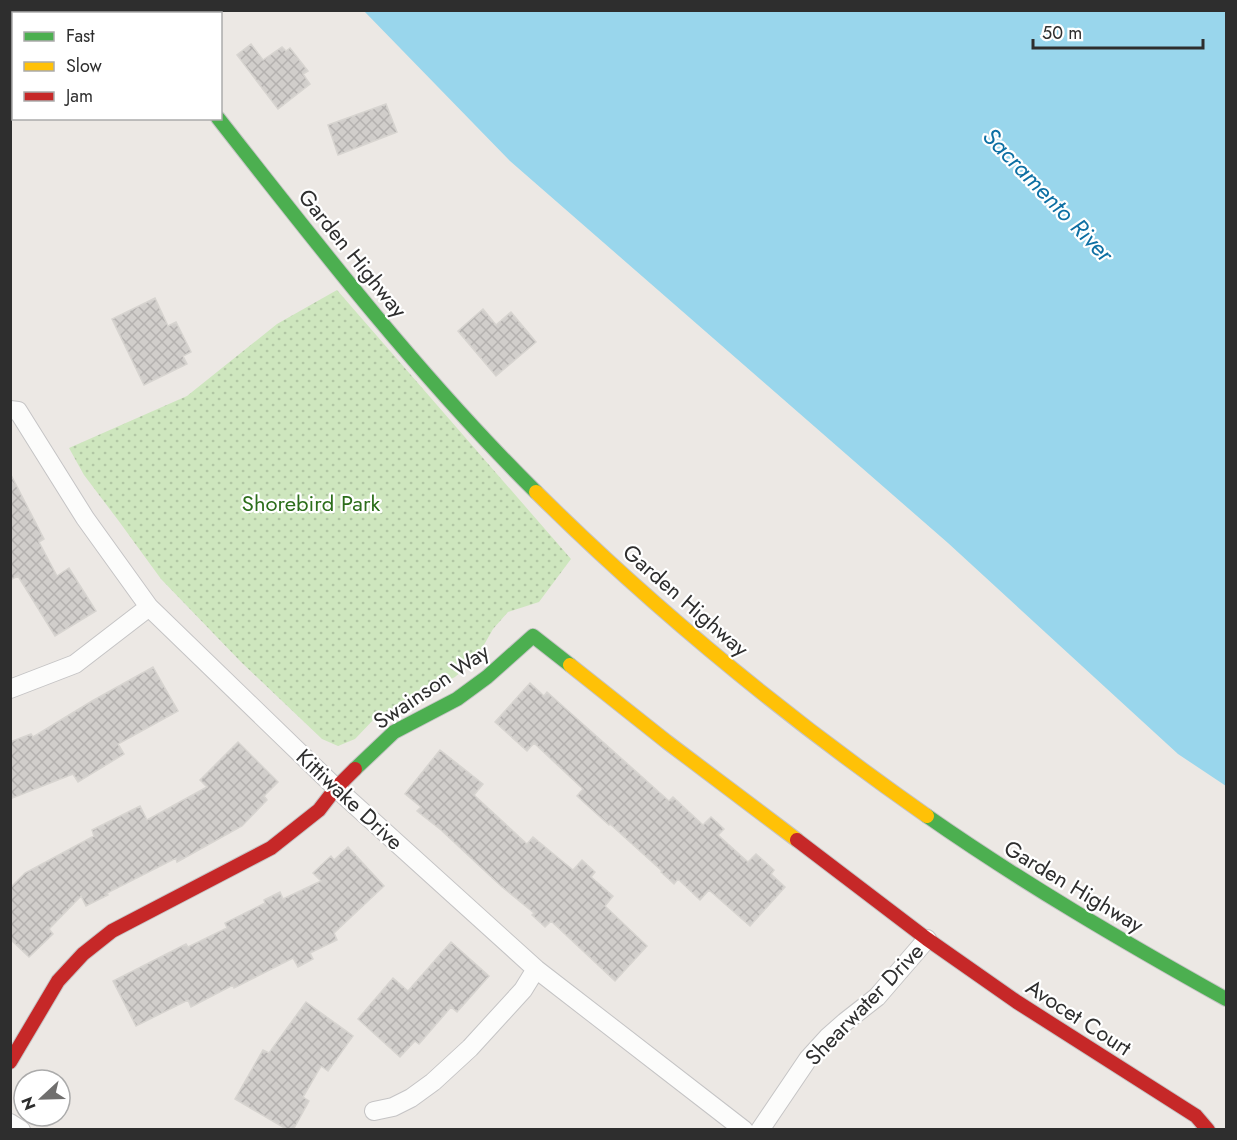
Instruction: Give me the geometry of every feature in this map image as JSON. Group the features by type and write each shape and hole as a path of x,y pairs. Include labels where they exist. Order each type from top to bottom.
{"street":[{"name":"Garden Highway","path":"220,120 396,339 480,433 567,522 637,586 725,662 802,724 920,811 1083,918 1227,999"},
{"name":"Kittiwake Drive","path":"14,410 85,518 149,607 336,788 536,969 744,1130"},
{"path":"10,689 75,664 149,607"},
{"name":"Swainson Way","path":"10,1062 58,981 83,954 112,931 272,848 319,810 336,788 394,732 457,699 487,677 533,636 667,742 927,939"},
{"name":"Shearwater Drive","path":"760,1130 808,1059 836,1030 877,997 927,939"},
{"name":"Avocet Court","path":"927,939 1017,1002 1196,1116 1208,1130"},
{"path":"374,1112 393,1107 411,1098 433,1082 470,1048 523,990 536,969"},
{"path":"10,1123 21,1130"}],"green space":[{"name":"Shorebird Park","path":"337,290 571,559 539,602 508,612 493,629 477,657 455,677 376,717 355,739 338,746 322,739 241,662 161,579 84,475 69,448 187,396 277,324"}],"water":[{"name":"Sacramento River","path":"364,11 1226,11 1226,786 1178,754 948,543 510,161"}],"building":[{"path":"251,44 263,60 282,47 286,51 290,48 308,71 303,74 310,84 278,109 237,55"},
{"path":"386,104 397,132 338,155 328,125"},
{"path":"155,298 168,326 176,322 191,352 183,356 187,364 144,385 112,319"},
{"path":"483,309 496,325 511,312 536,342 496,376 458,331"},
{"path":"10,473 44,539 39,542 57,576 69,568 96,611 55,636 18,576 10,580"},
{"path":"153,667 178,711 118,744 124,754 78,782 73,774 10,799 10,742 31,734 33,737"},
{"path":"530,683 544,696 547,692 669,801 673,797 703,825 711,817 724,829 718,835 748,862 756,854 774,870 771,874 785,887 750,926 709,890 700,900 678,879 674,884 577,796 583,789 534,743 527,751 495,722"},
{"path":"238,742 278,782 264,796 267,800 242,826 177,862 176,858 86,906 81,896 49,929 53,934 29,957 10,939 10,888 25,873 94,836 92,830 140,806 147,820 207,787 200,780"},
{"path":"440,750 483,784 474,795 527,844 533,837 573,870 582,860 595,872 591,877 613,896 605,906 647,946 615,981 551,921 545,927 532,915 534,913 417,811 421,807 405,794"},
{"path":"348,847 384,886 334,933 337,940 310,953 313,959 298,967 293,958 191,1007 188,1000 136,1026 113,981 186,944 188,947 227,928 225,923 265,903 264,900 280,892 283,899 321,881 313,873 331,856 334,860"},
{"path":"451,942 489,976 457,1012 451,1007 419,1044 415,1041 400,1057 358,1019 393,978 408,991"},
{"path":"306,1002 353,1036 328,1071 321,1066 303,1097 309,1101 293,1130 288,1130 235,1099 263,1050 269,1053"}],"traffic: fast":[{"path":"220,120 371,310 452,403 536,492"},
{"path":"355,769 394,732 457,699 487,677 533,636 570,665"},
{"path":"927,816 1074,911 1226,999"}],"traffic: slow":[{"path":"536,492 628,579 725,662 825,741 927,816"},
{"path":"570,665 797,840"}],"traffic: jam":[{"path":"10,1062 58,981 83,954 112,931 271,848 319,810 355,769"},
{"path":"797,840 927,939 1017,1002 1196,1116 1208,1130"}]}
